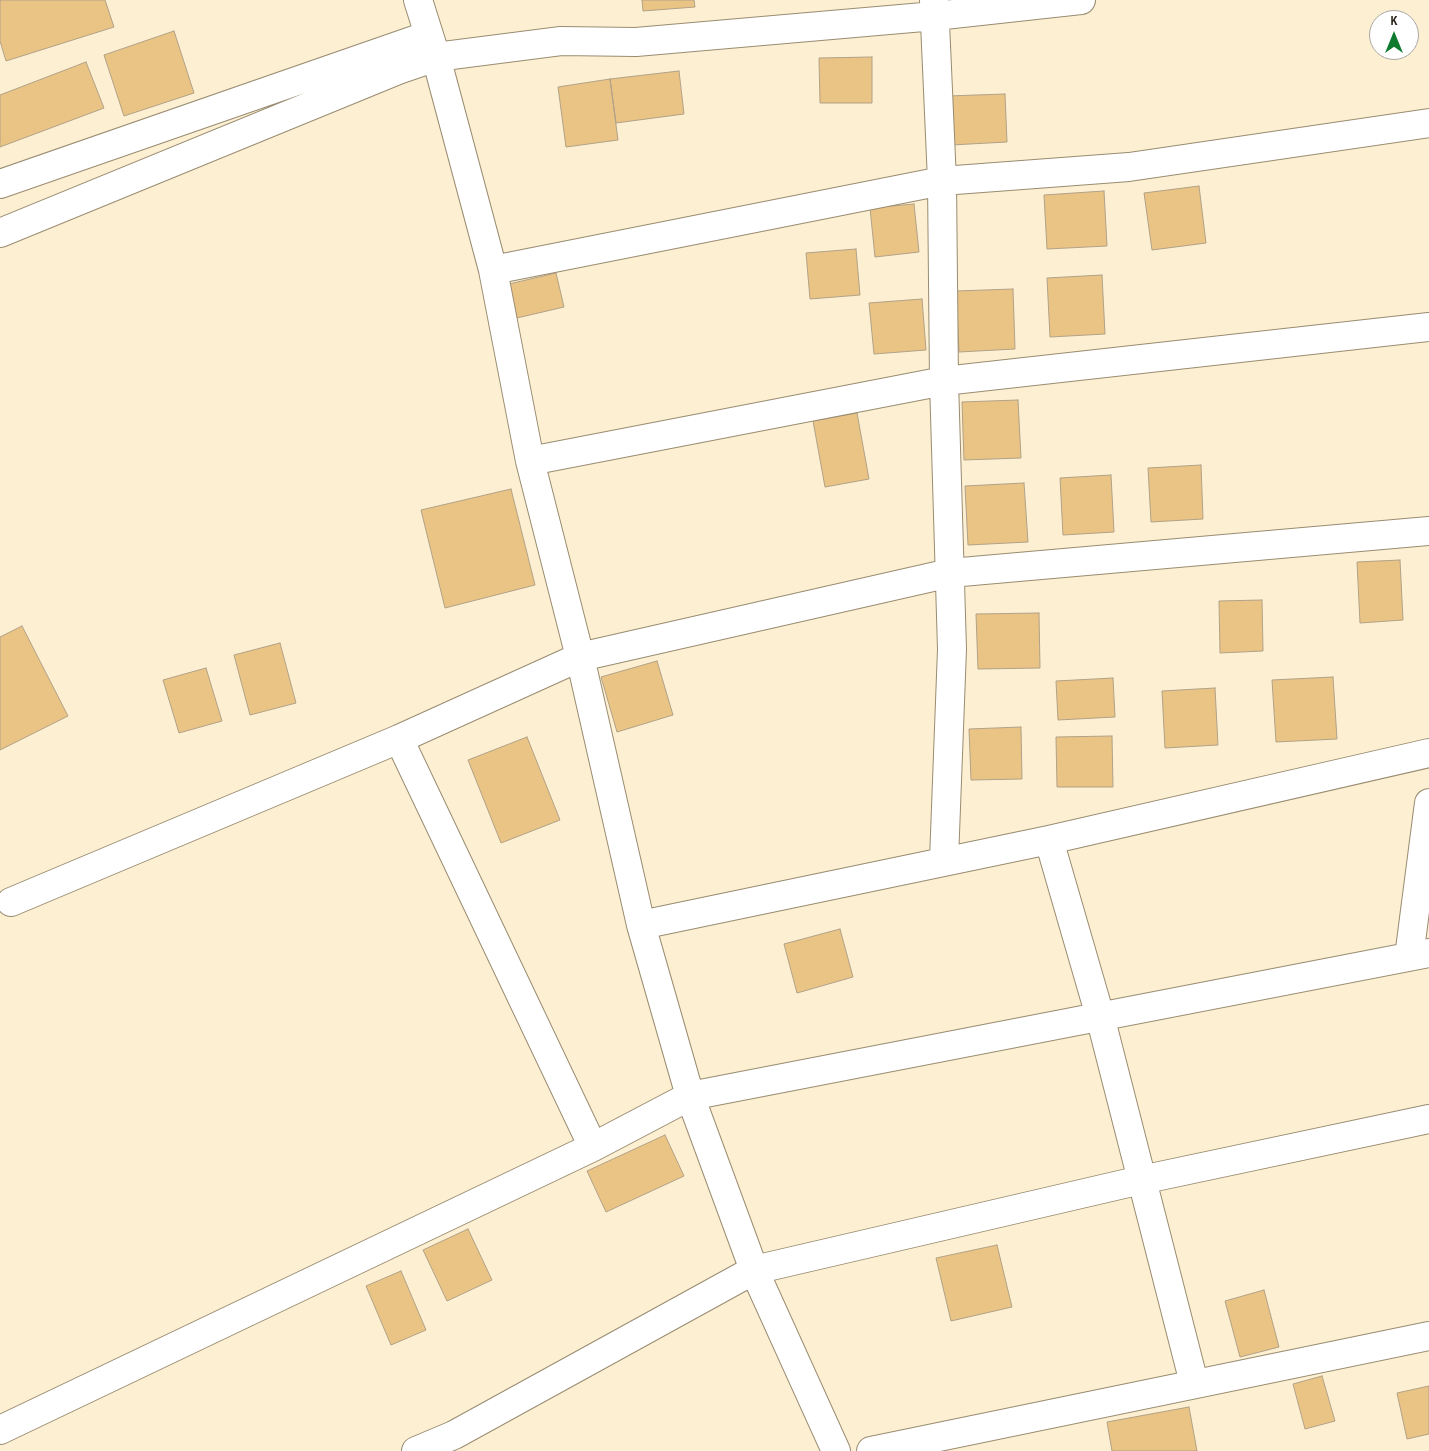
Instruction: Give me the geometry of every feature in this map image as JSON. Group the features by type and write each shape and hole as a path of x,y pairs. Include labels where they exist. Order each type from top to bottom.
{"street":[{"path":"418,0 433,46 493,270 530,461 580,657 642,925 690,1096 754,1270 836,1451"},
{"path":"0,184 433,46 561,41 636,42 935,8 1081,0"},
{"path":"935,8 942,181 944,381 952,649 944,860"},
{"path":"0,233 398,70 433,46"},
{"path":"493,270 942,181 1129,167 1429,123"},
{"path":"530,461 944,381 1429,327"},
{"path":"11,902 399,738 580,657 950,573 1429,531"},
{"path":"399,738 593,1147"},
{"path":"642,925 944,860 1049,840 1429,754"},
{"path":"0,1430 593,1147 690,1096 1419,955 1429,803"},
{"path":"1049,840 1100,1016 1194,1383"},
{"path":"416,1451 454,1435 754,1270 1141,1180 1429,1119"},
{"path":"871,1451 1429,1336"}],"building":[{"path":"0,0 105,0 114,27 6,61 0,41"},
{"path":"642,0 694,0 695,7 643,11"},
{"path":"174,31 194,93 124,116 104,55"},
{"path":"872,57 872,103 820,103 819,58"},
{"path":"86,62 104,108 0,147 0,95"},
{"path":"679,71 684,114 616,123 610,79"},
{"path":"610,79 618,140 566,147 558,87"},
{"path":"1005,94 1007,142 951,145 948,96"},
{"path":"1199,186 1206,243 1152,250 1144,193"},
{"path":"1104,191 1107,246 1047,249 1044,195"},
{"path":"914,204 919,252 875,257 870,208"},
{"path":"856,249 860,295 810,299 806,253"},
{"path":"556,273 564,307 517,318 509,284"},
{"path":"1102,275 1105,334 1050,337 1047,278"},
{"path":"1013,289 1015,349 959,352 956,291"},
{"path":"922,299 926,350 874,354 869,303"},
{"path":"1018,400 1021,458 964,460 962,402"},
{"path":"857,413 869,479 825,487 813,421"},
{"path":"1201,465 1203,519 1151,522 1148,468"},
{"path":"1111,475 1114,532 1063,535 1060,478"},
{"path":"1024,483 1028,542 968,545 965,486"},
{"path":"511,489 535,585 445,608 421,510"},
{"path":"1400,560 1403,620 1360,623 1357,562"},
{"path":"1262,600 1263,651 1220,653 1219,601"},
{"path":"1039,613 1040,668 978,669 976,614"},
{"path":"22,626 68,716 0,750 0,637"},
{"path":"280,643 296,703 250,715 234,655"},
{"path":"657,661 673,715 617,732 601,677"},
{"path":"206,668 222,721 179,733 163,680"},
{"path":"1333,677 1337,739 1276,742 1272,680"},
{"path":"1113,678 1115,717 1058,720 1056,681"},
{"path":"1215,688 1218,745 1165,748 1162,691"},
{"path":"1021,727 1022,779 971,780 969,729"},
{"path":"1112,736 1113,787 1057,787 1056,737"},
{"path":"527,737 560,820 501,843 468,760"},
{"path":"840,929 853,977 797,993 784,944"},
{"path":"665,1135 684,1176 606,1212 587,1171"},
{"path":"468,1229 492,1280 447,1301 423,1250"},
{"path":"997,1245 1012,1307 951,1321 936,1258"},
{"path":"401,1271 426,1330 391,1345 366,1286"},
{"path":"1264,1290 1279,1347 1240,1357 1225,1301"},
{"path":"1322,1376 1335,1421 1305,1429 1293,1384"},
{"path":"1429,1386 1429,1434 1407,1439 1397,1393"},
{"path":"1189,1407 1197,1451 1112,1451 1107,1422"}]}
